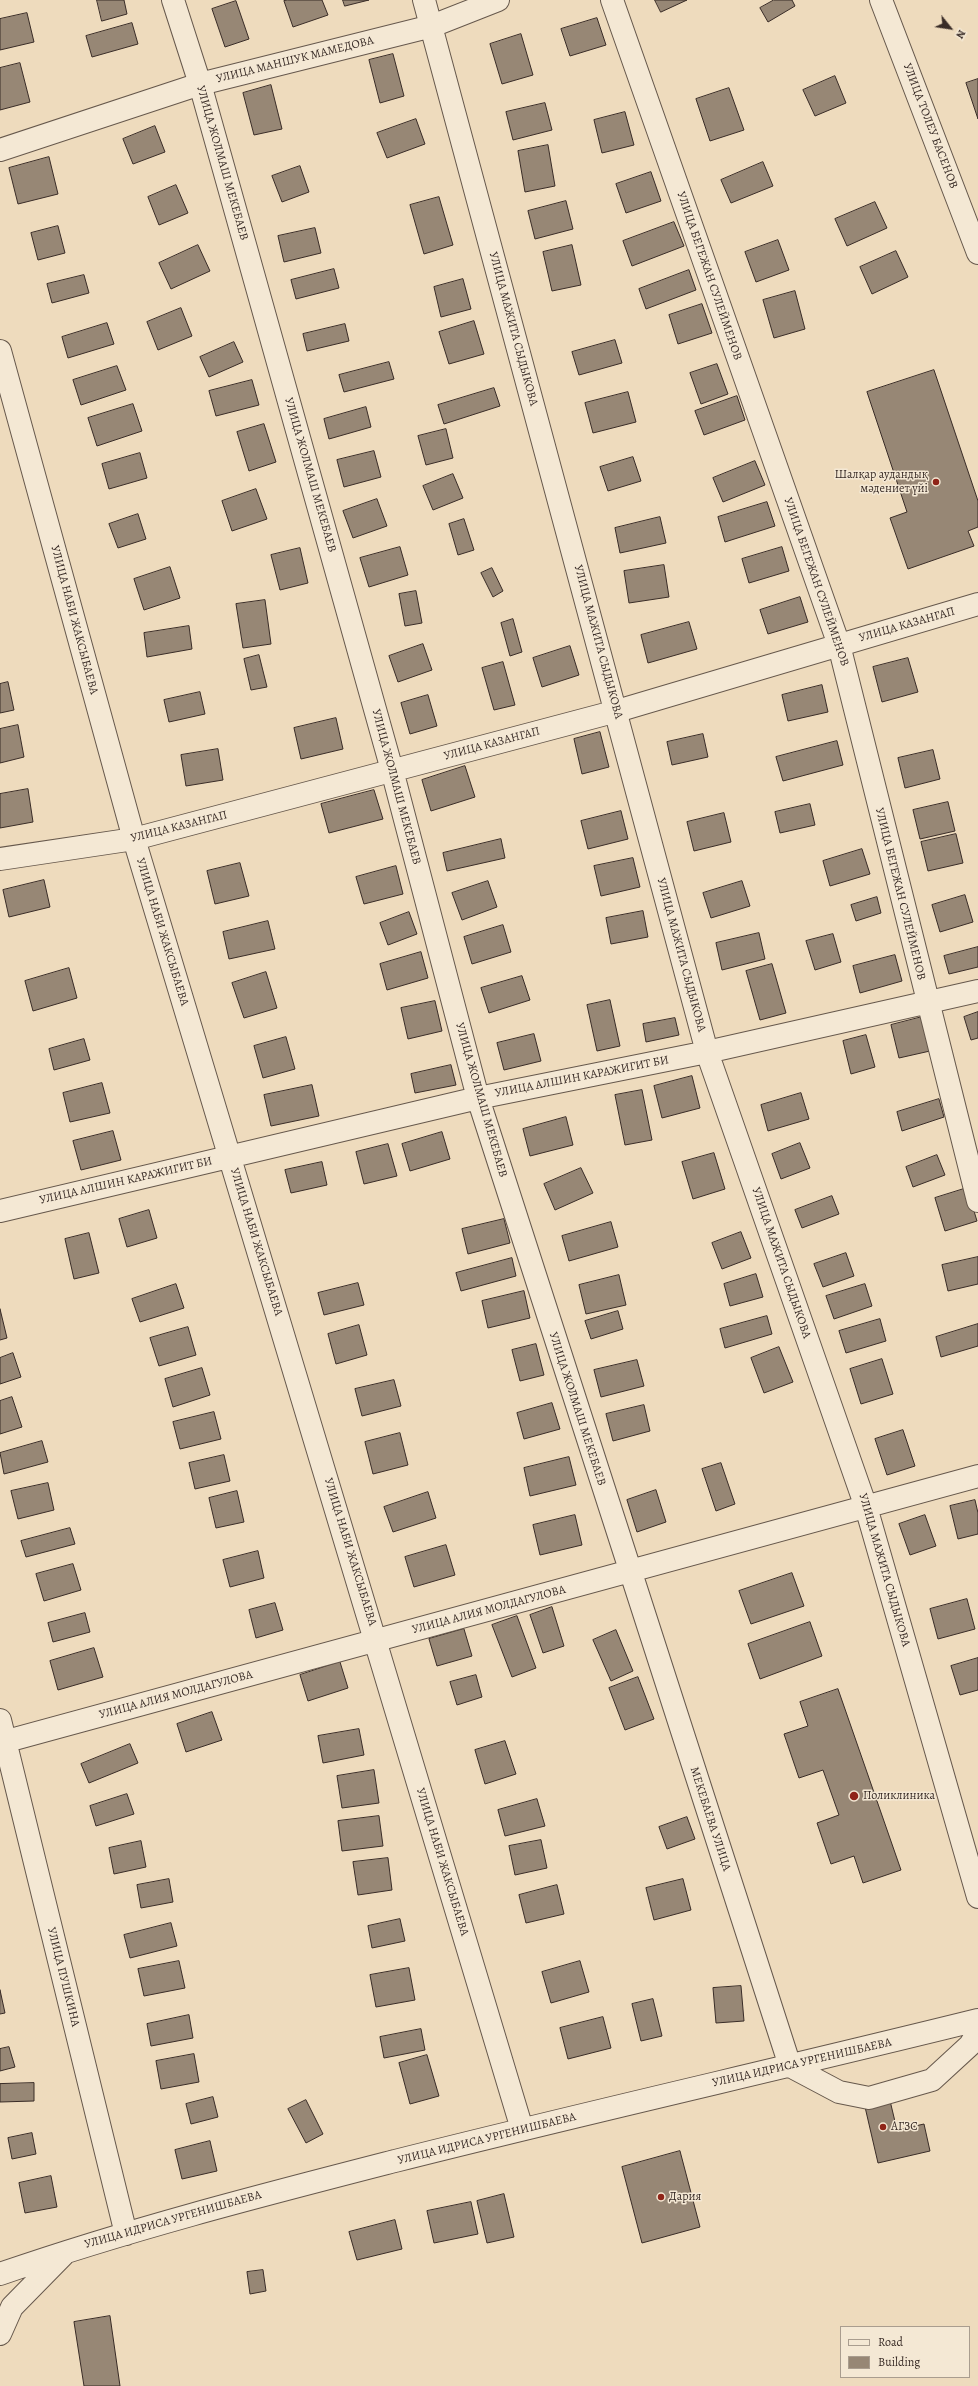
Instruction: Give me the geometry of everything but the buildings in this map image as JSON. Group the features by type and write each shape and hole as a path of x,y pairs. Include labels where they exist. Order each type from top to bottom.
{"street":[{"name":"УЛИЦА ЖОЛМАШ МЕКЕБАЕВ","path":"173,0 200,84 392,770 478,1098 629,1571"},
{"name":"УЛИЦА МАЖИТА СЫДЫКОВА","path":"424,0 707,1052 866,1507 978,1897"},
{"name":"УЛИЦА МАНШУК МАМЕДОВА","path":"0,150 200,84 432,26 498,0"},
{"name":"УЛИЦА БЕГЕЖАН СУЛЕЙМЕНОВ","path":"612,0 839,645 927,1002 978,1201"},
{"name":"УЛИЦА ТОЛЕУ БАСЕНОВ","path":"881,0 978,253"},
{"name":"УЛИЦА НАБИ ЖАКСЫБАЕВА","path":"0,351 134,839 522,2129"},
{"name":"УЛИЦА КАЗАНГАП","path":"0,859 134,839 616,711 978,604"},
{"name":"УЛИЦА АЛШИН КАРАЖИГИТ БИ","path":"0,1211 478,1098 707,1052 978,991"},
{"name":"УЛИЦА АЛИЯ МОЛДАГУЛОВА","path":"3,1742 978,1476"},
{"name":"МЕКЕБАЕВА УЛИЦА","path":"629,1571 790,2066"},
{"name":"УЛИЦА ПУШКИНА","path":"0,1720 3,1742 126,2234"},
{"name":"УЛИЦА ИДРИСА УРГЕНИШБАЕВА","path":"0,2274 68,2250 264,2194 522,2129 978,2020"},
{"path":"790,2066 839,2092 869,2098 932,2080 970,2045 978,2032"},
{"path":"0,2334 12,2307 68,2250"}],"place":[{"name":"Шалқар аудандық мәдениет үйі","path":"936,482"},
{"name":"Поликлиника","path":"854,1796"},
{"name":"АГЗС","path":"883,2127"},
{"name":"Дария","path":"661,2197"}]}
